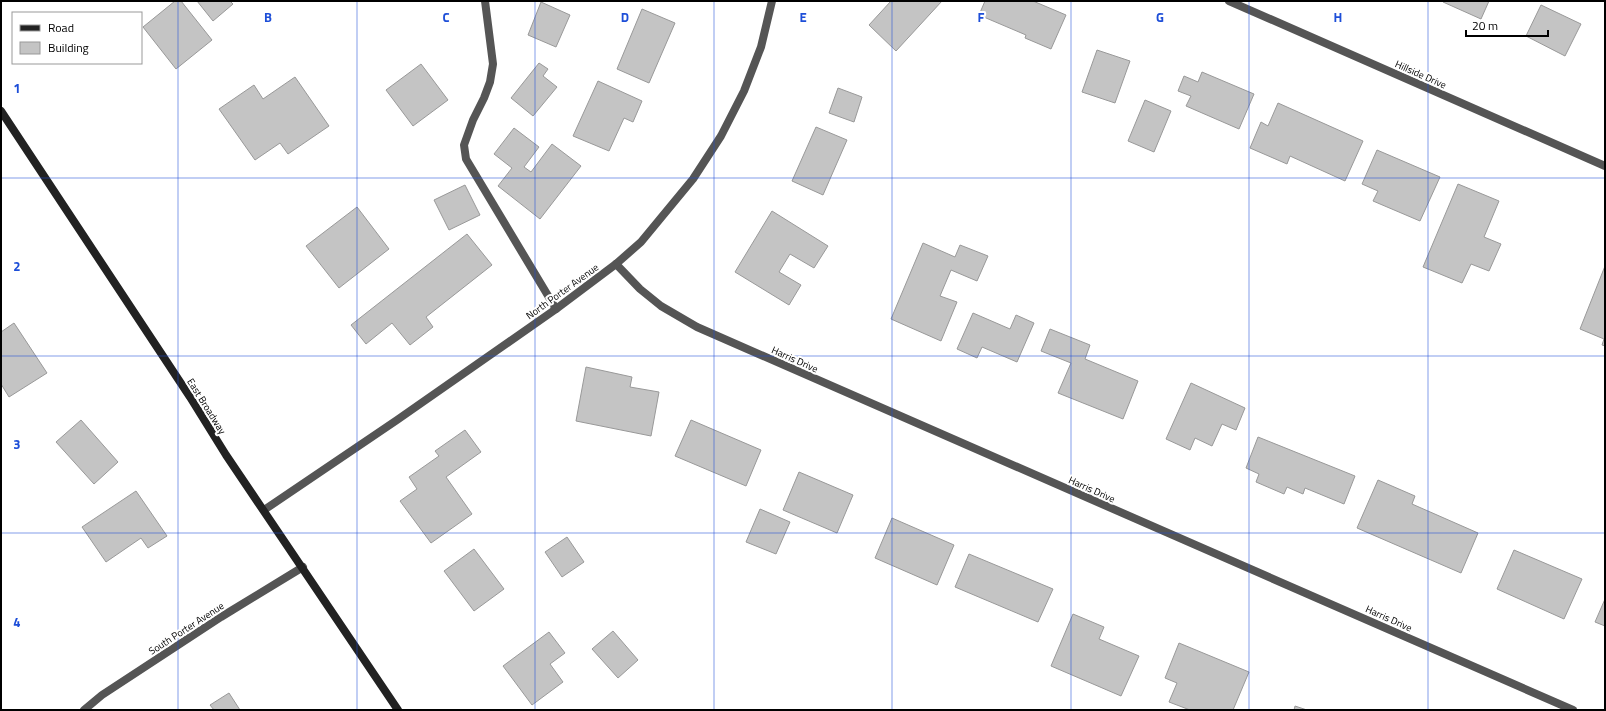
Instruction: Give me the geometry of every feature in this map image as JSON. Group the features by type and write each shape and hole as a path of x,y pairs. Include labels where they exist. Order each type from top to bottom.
{"main road":[{"name":"East Broadway","path":"1,111 190,396 226,455 398,710"}],"street":[{"path":"485,1 493,64 490,82 472,120 464,145 466,159 556,309"},
{"name":"North Porter Avenue","path":"264,510 397,420 556,309 616,264 642,242 693,179 721,136 744,91 761,47 772,1"},
{"name":"Hillside Drive","path":"1229,1 1605,166"},
{"name":"Harris Drive","path":"616,264 640,289 661,306 697,327 1574,710"},
{"name":"South Porter Avenue","path":"84,710 102,695 221,617 302,567"}],"building":[{"path":"175,1 181,1 212,40 176,69 143,27"},
{"path":"197,1 230,1 233,4 213,21"},
{"path":"891,1 942,1 896,51 869,25"},
{"path":"985,1 1033,1 1066,15 1051,49 1025,38 1026,35 979,15"},
{"path":"1443,1 1489,1 1481,19"},
{"path":"541,2 570,15 556,47 528,35"},
{"path":"1541,5 1581,24 1565,56 1526,36"},
{"path":"642,9 675,23 649,83 617,69"},
{"path":"1097,50 1130,61 1115,103 1082,92"},
{"path":"539,63 548,69 543,76 557,87 533,116 511,98"},
{"path":"421,64 448,100 413,126 386,90"},
{"path":"1202,72 1254,94 1239,129 1186,106 1191,96 1178,91 1184,76 1198,82"},
{"path":"295,77 329,126 288,154 280,143 255,160 219,109 254,85 263,99"},
{"path":"598,81 642,101 633,122 624,118 609,151 573,136"},
{"path":"838,88 862,97 854,122 829,113"},
{"path":"1145,100 1171,111 1154,152 1128,141"},
{"path":"1278,103 1363,141 1345,181 1290,156 1287,164 1250,148 1261,122 1268,126"},
{"path":"816,127 847,140 823,195 792,181"},
{"path":"514,128 539,147 524,167 531,172 552,144 581,166 540,219 498,186 512,168 494,154"},
{"path":"1377,150 1440,177 1420,221 1373,201 1378,191 1362,184"},
{"path":"1458,184 1499,201 1484,237 1501,244 1489,271 1471,264 1462,283 1423,267"},
{"path":"465,185 480,215 449,230 434,200"},
{"path":"357,207 389,249 339,288 306,246"},
{"path":"772,211 828,246 814,268 790,254 779,272 801,285 789,305 735,272"},
{"path":"467,234 492,265 426,317 433,327 410,345 392,323 366,344 351,325"},
{"path":"923,243 955,257 960,245 988,256 977,281 951,270 940,296 957,302 941,341 891,319"},
{"path":"1605,266 1605,346 1602,345 1604,339 1580,329"},
{"path":"973,313 1010,329 1016,315 1034,323 1017,362 982,347 977,358 957,349"},
{"path":"14,323 47,373 9,397 1,384 1,332"},
{"path":"1050,329 1090,345 1085,359 1138,381 1123,419 1058,393 1071,363 1041,351"},
{"path":"586,367 632,377 630,387 659,392 651,436 576,421"},
{"path":"1191,383 1245,408 1236,430 1222,424 1212,446 1195,438 1190,450 1166,439"},
{"path":"81,420 118,462 94,484 56,442"},
{"path":"691,420 761,450 746,486 675,456"},
{"path":"465,430 481,452 446,477 472,514 431,543 400,501 417,489 409,477 439,456 435,451"},
{"path":"1258,437 1355,476 1344,504 1305,488 1303,494 1287,487 1284,494 1256,482 1259,474 1246,468"},
{"path":"799,472 853,495 837,533 783,510"},
{"path":"1378,480 1415,496 1412,504 1478,533 1461,573 1357,528"},
{"path":"136,491 167,536 148,548 141,538 106,562 82,527"},
{"path":"760,509 790,522 776,554 746,542"},
{"path":"892,518 954,545 937,585 875,558"},
{"path":"567,537 584,562 562,577 545,552"},
{"path":"474,549 504,589 474,611 444,571"},
{"path":"1514,550 1582,579 1564,619 1497,589"},
{"path":"969,554 1053,589 1038,622 955,587"},
{"path":"1605,599 1605,626 1595,622"},
{"path":"1073,614 1104,627 1099,639 1139,656 1121,696 1051,666"},
{"path":"613,631 638,660 618,678 592,649"},
{"path":"549,632 565,653 550,664 563,682 532,705 503,666"},
{"path":"1179,643 1249,672 1233,710 1190,710 1169,702 1177,683 1165,678"},
{"path":"229,693 240,710 214,710 210,705"},
{"path":"1295,706 1307,710 1294,710"}]}
